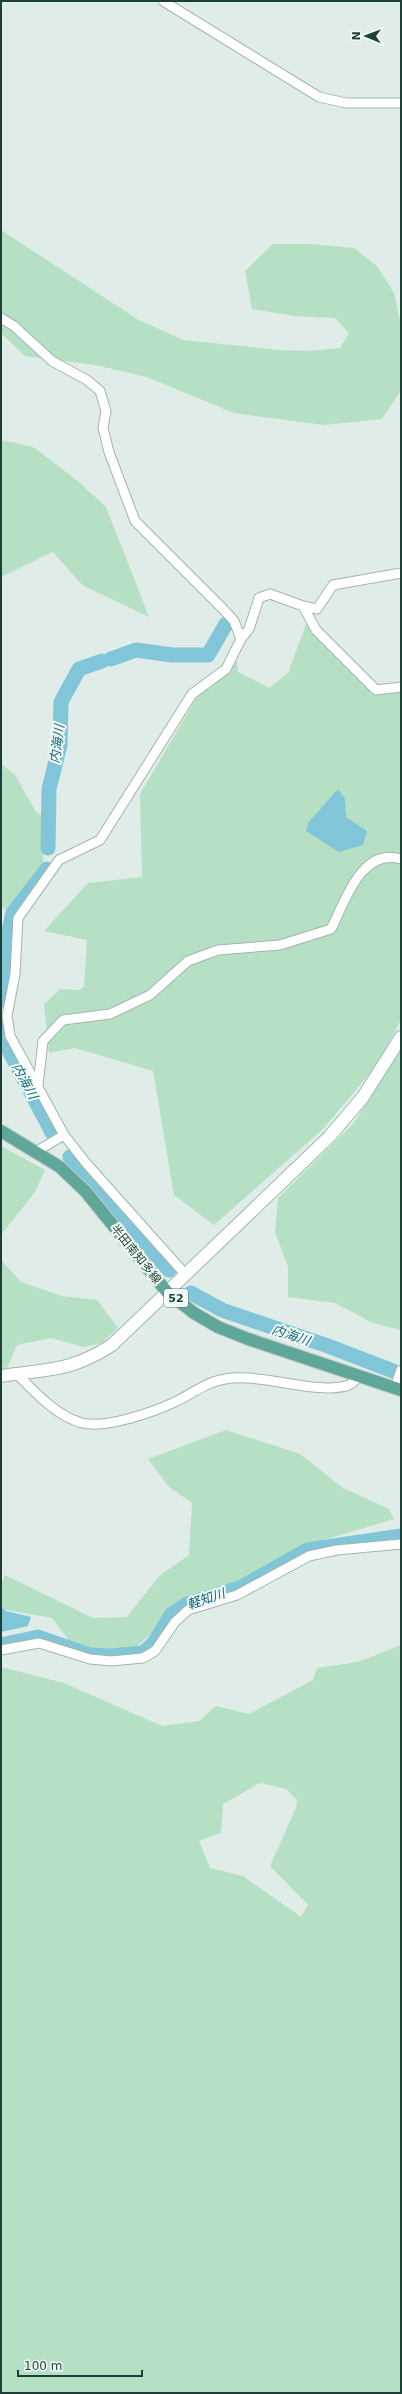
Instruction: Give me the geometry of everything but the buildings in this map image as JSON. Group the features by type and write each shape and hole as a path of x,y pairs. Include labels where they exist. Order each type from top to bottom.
{"main road":[{"name":"半田南知多線","path":"1,1131 37,1151 60,1167 86,1192 167,1292 194,1313 218,1327 398,1389"}],"street":[{"path":"164,1 319,97 346,102 401,103"},
{"path":"1,318 14,326 52,361 87,380 100,391 106,411 103,428 109,452 135,521 234,621 241,639"},
{"path":"185,1274 86,1163 64,1135 10,1036 7,1016 15,974 18,918 59,860 100,840 192,694 226,669 241,639 249,629 259,598 270,594 303,606 317,609 333,585 401,572"},
{"path":"303,606 316,630 376,690 401,687"},
{"path":"38,1085 43,1042 63,1020 110,1014 150,995 188,961 218,950 280,945 331,928 357,879 374,860 389,857 401,859"},
{"path":"1,1376 56,1370 92,1358 112,1345 132,1328 185,1274 330,1136 363,1097 401,1037"},
{"path":"37,1151 64,1135"},
{"path":"398,1389 401,1370"},
{"path":"17,1374 61,1414 82,1423 100,1424 141,1415 175,1402 207,1384 226,1378 328,1387 350,1385 360,1376"},
{"path":"1,1650 39,1643 90,1658 111,1661 144,1658 154,1652 175,1622 188,1610 237,1595 309,1556 336,1550 401,1544"}],"green space":[{"path":"1,230 137,319 183,340 279,350 310,351 340,348 349,333 335,318 294,316 252,309 245,271 273,244 311,244 354,248 377,266 394,293 401,325 401,390 382,419 324,425 234,413 147,377 95,365 25,356 1,333"},
{"path":"1,441 12,442 35,448 79,482 106,507 149,617 82,585 53,552 1,577"},
{"path":"308,619 374,693 401,691 401,1020 377,1065 323,1129 214,1225 174,1195 153,1071 75,1048 49,1053 44,1004 60,989 79,990 84,987 87,940 44,931 88,883 142,877 140,794 197,697 237,661 238,672 269,688 288,673"},
{"path":"1,764 15,775 36,812 44,817 43,868 9,912 1,906"},
{"path":"401,1048 401,1330 373,1323 335,1303 288,1297 288,1267 275,1232 278,1198 353,1124"},
{"path":"1,1146 45,1170 35,1192 1,1235"},
{"path":"1,1260 21,1282 62,1296 97,1300 118,1328 102,1343 84,1347 51,1338 17,1345 6,1370 1,1371"},
{"path":"226,1430 300,1454 343,1488 389,1509 394,1519 307,1545 247,1578 185,1599 170,1610 157,1628 134,1649 103,1652 73,1646 52,1618 1,1609 1,1585 5,1575 93,1618 127,1617 159,1576 189,1555 192,1503 169,1487 148,1459"},
{"path":"401,1645 401,2393 1,2393 1,1667 64,1683 162,1726 199,1721 216,1706 249,1714 313,1680 317,1668 358,1662","holes":["260,1783 286,1789 297,1800 296,1808 270,1866 308,1905 301,1917 243,1876 210,1868 199,1841 221,1833 223,1804"]}],"water":[{"path":"338,789 345,799 346,817 367,831 363,845 339,852 306,831 308,823"},
{"path":"1,1606 6,1611 31,1617 28,1626 1,1632"}],"waterway":[{"name":"内海川","path":"111,659 136,650 172,655 208,655 226,624"},
{"name":"内海川","path":"48,848 49,789 60,745 61,702 79,669 102,661"},
{"name":"内海川","path":"8,935 13,913 47,869"},
{"name":"内海川","path":"1,1000 6,946"},
{"name":"内海川","path":"1,1026 4,1041 53,1134"},
{"name":"内海川","path":"70,1157 169,1270"},
{"name":"内海川","path":"191,1293 222,1310 328,1346 393,1371"},
{"name":"軽知川","path":"1,1645 38,1637 90,1655 111,1656 143,1653 154,1643 172,1614 187,1604 240,1588 307,1550 401,1536"}]}
